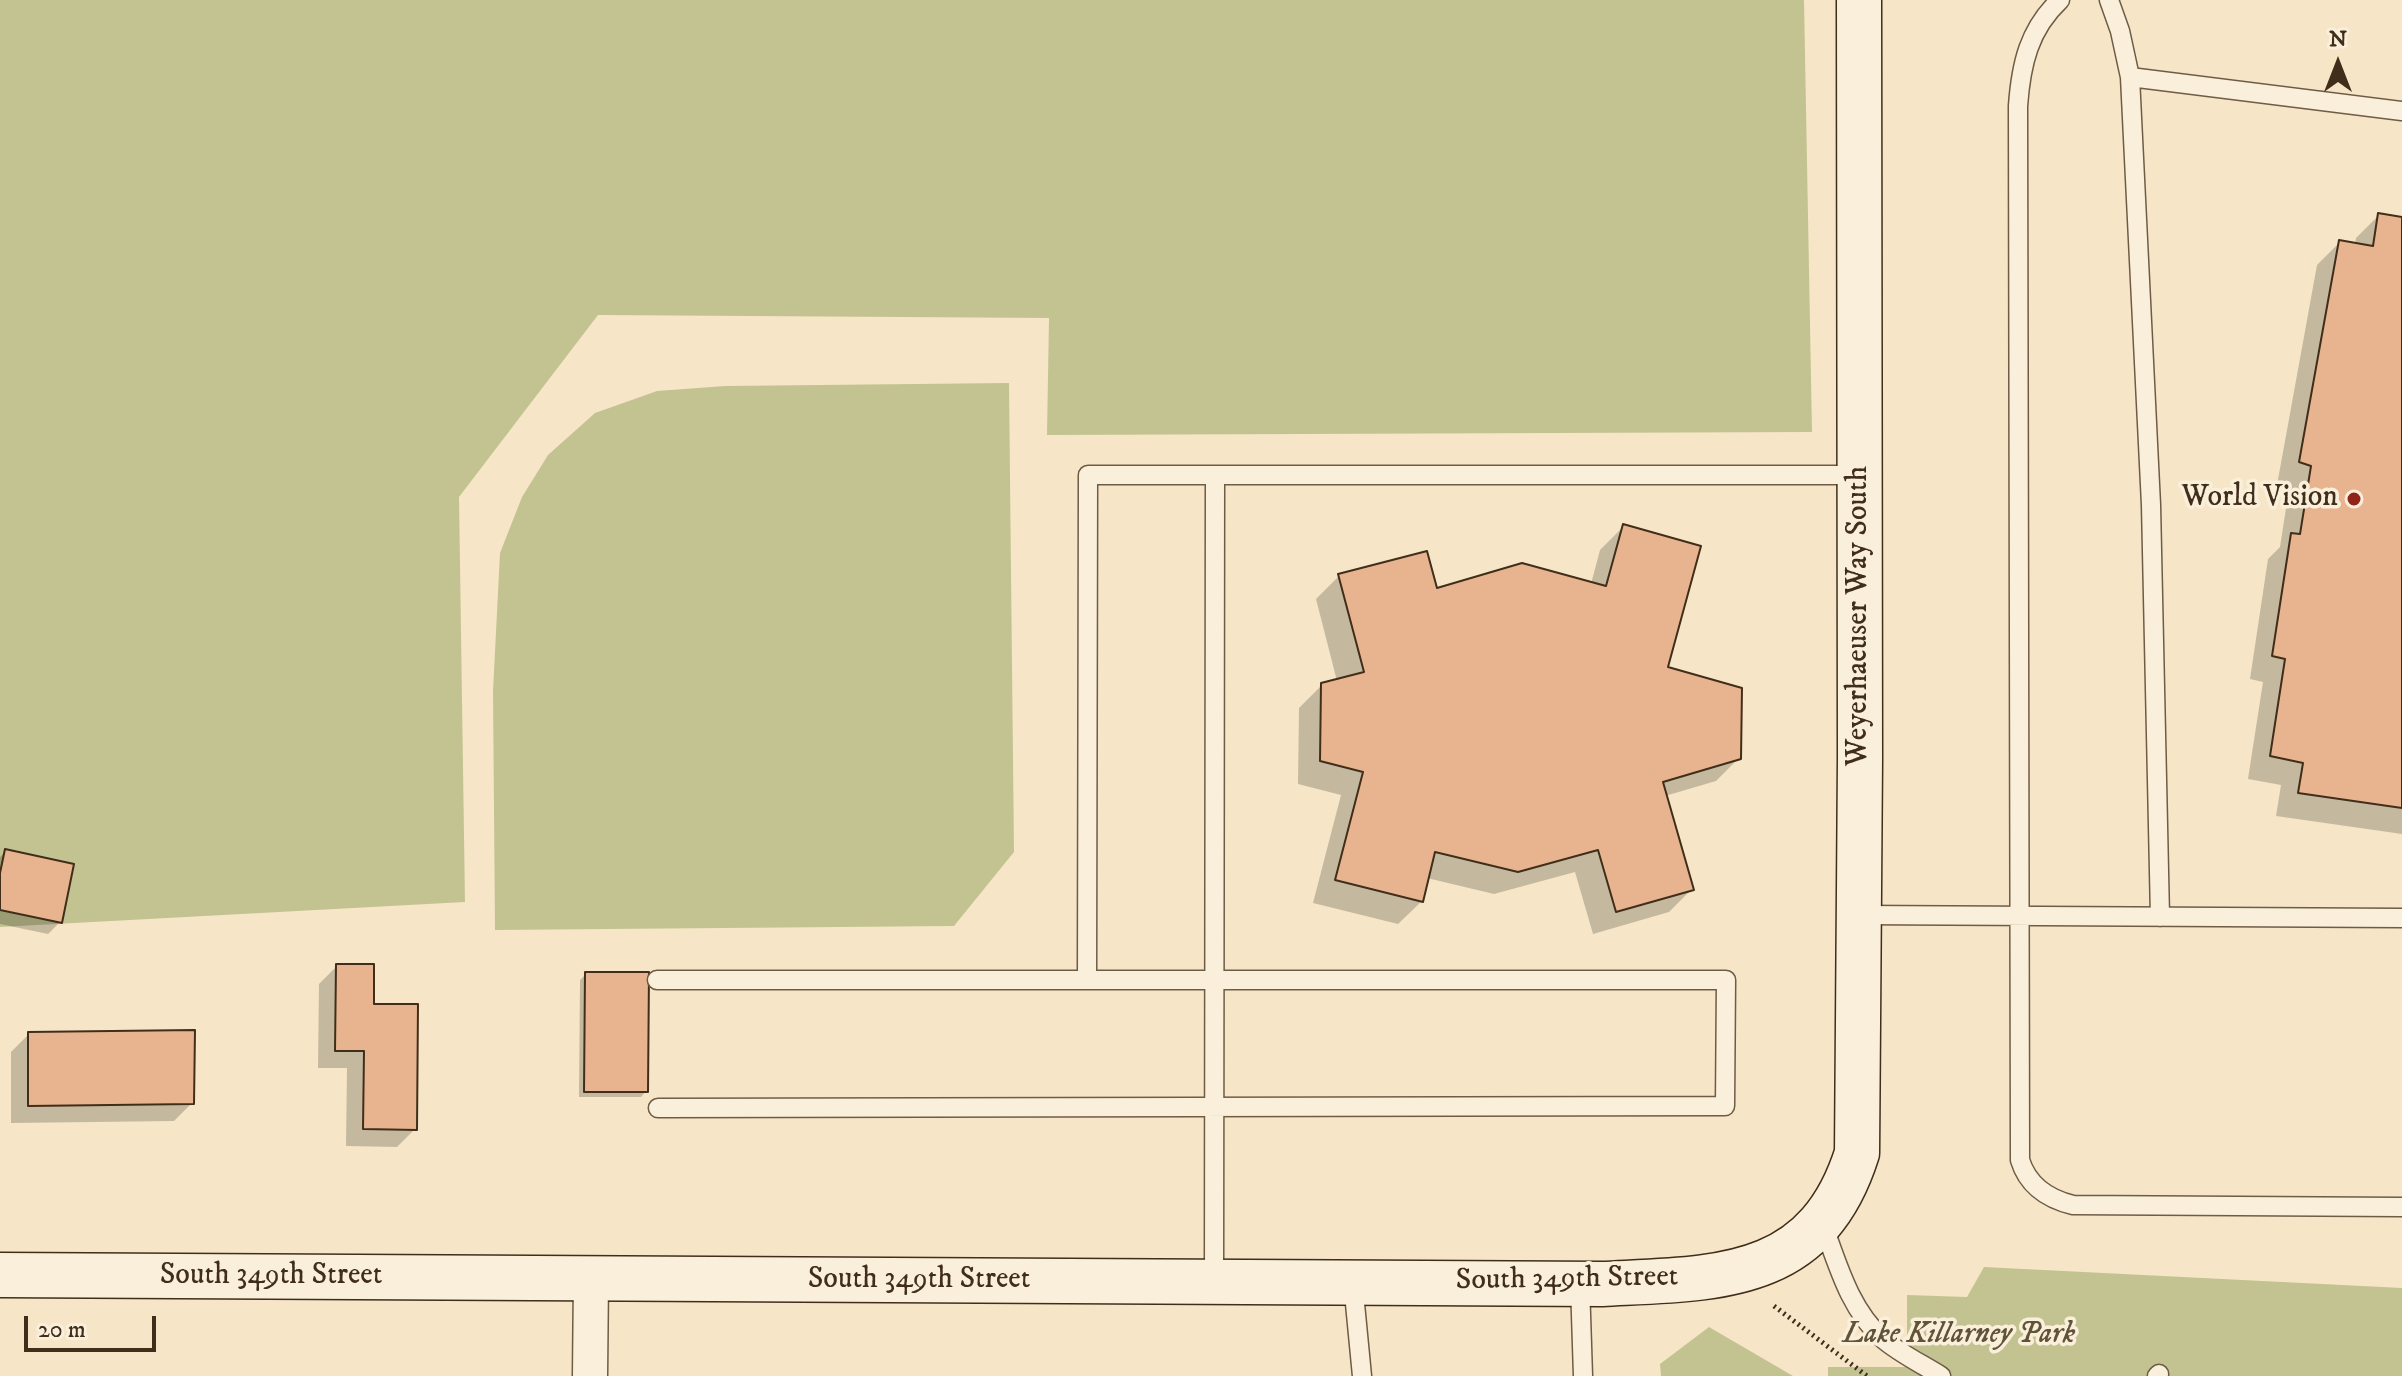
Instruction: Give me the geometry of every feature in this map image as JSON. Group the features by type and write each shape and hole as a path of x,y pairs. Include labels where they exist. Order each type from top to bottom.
{"street":[{"name":"Weyerhaeuser Way South","path":"1822,1222 1847,1184 1857,1153 1859,0"},
{"name":"South 349th Street","path":"0,1275 1580,1284 1664,1281 1727,1273 1767,1263 1796,1246 1822,1222"},
{"path":"590,1376 591,1278"}],"lane":[{"path":"2060,0 2046,13 2032,36 2021,70 2018,106 2020,1160 2024,1175 2039,1191 2073,1205 2402,1207"},
{"path":"2109,0 2120,31 2130,77 2151,505 2160,917"},
{"path":"2130,77 2402,111"},
{"path":"1087,980 1088,475 1860,475"},
{"path":"1214,1282 1215,475"},
{"path":"1859,915 2402,918"},
{"path":"657,980 1726,980 1725,1106 658,1108"},
{"path":"1822,1222 1844,1282 1862,1315 1883,1339 1941,1376"},
{"path":"1353,1283 1362,1376"},
{"path":"1580,1284 1583,1376"}],"path":[{"path":"1727,1273 1867,1376"}],"green space":[{"path":"0,0 1804,0 1812,432 1047,435 1049,318 598,315 459,497 465,902 0,927"},
{"path":"1009,383 1014,852 954,926 495,930 493,691 500,553 522,497 548,455 595,413 657,391 725,386"},
{"name":"Lake Killarney Park","path":"1984,1267 2402,1288 2402,1376 1828,1376 1828,1367 1907,1367 1907,1295 1967,1297"},
{"path":"1709,1327 1793,1376 1661,1376 1660,1364"}],"building":[{"name":"World Vision","path":"2378,213 2402,217 2402,808 2298,793 2303,763 2270,756 2285,659 2272,656 2291,533 2300,534 2311,466 2299,462 2339,240 2373,246"},
{"path":"1623,524 1701,546 1668,667 1742,688 1741,759 1663,782 1694,890 1616,912 1598,850 1518,872 1435,852 1423,902 1335,880 1363,772 1320,761 1321,683 1364,672 1338,574 1427,551 1437,588 1522,563 1606,586"},
{"path":"5,849 74,864 62,923 0,910 0,873"},
{"path":"336,964 374,964 374,1004 418,1004 417,1130 363,1129 364,1051 335,1051"},
{"path":"585,972 649,972 648,1092 584,1092"},
{"path":"195,1030 194,1104 28,1106 28,1032"}],"place":[{"name":"World Vision","path":"2354,499"}]}
